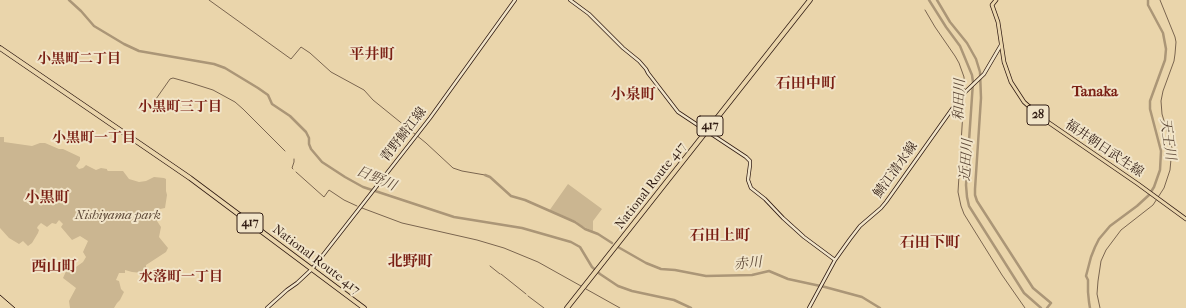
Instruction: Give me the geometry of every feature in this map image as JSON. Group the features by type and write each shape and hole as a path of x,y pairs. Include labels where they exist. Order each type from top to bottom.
{"highway":[{"name":"National Route 417","path":"567,308 810,0"},
{"name":"National Route 417","path":"0,48 190,178 364,308"}],"main road":[{"name":"青野鯖江線","path":"267,308 312,269 444,100 516,0"},
{"path":"570,0 589,14 623,48 639,60 678,112 746,156 751,166 748,180 751,188 765,199 804,237 835,260"},
{"name":"福井朝日武生線","path":"996,0 992,5 998,22 1003,59 1008,75 1016,91 1026,105 1042,118 1144,188 1186,219"},
{"name":"鯖江清水線","path":"809,308 835,260 860,226 886,202 962,95 983,75 1001,45"}],"green space":[{"name":"Nishiyama park","path":"0,137 4,137 4,142 32,146 45,143 59,149 63,149 80,157 80,160 76,166 79,169 86,165 96,170 101,168 107,169 108,171 123,171 129,179 139,182 146,181 154,177 166,179 167,195 165,208 160,209 160,217 157,221 161,227 159,237 168,248 166,252 146,265 146,271 142,273 125,270 125,273 119,273 116,280 119,281 121,289 124,292 114,308 70,308 69,301 76,288 63,278 68,267 73,265 76,267 83,262 86,257 83,252 88,241 80,236 72,240 61,227 63,224 59,220 56,224 52,223 47,227 41,223 37,228 39,230 38,233 32,243 28,246 23,241 19,244 9,238 0,228"},
{"path":"568,184 602,209 593,221 593,231 582,226 576,221 549,211"}],"waterway":[{"name":"日野川","path":"69,0 94,26 139,51 214,64 225,68 258,88 268,95 272,104 290,116 306,132 311,149 322,162 363,187 454,217 522,228 571,242 580,247 592,267 618,286 632,291 674,300 691,308"},
{"path":"209,0 291,59 301,47 331,72 364,90 373,100 426,143 453,168 485,175"},
{"name":"和田川","path":"929,0 960,46 972,75 973,82 966,185 969,206 1024,293 1041,308"},
{"name":"近田川","path":"937,0 950,22 967,43 976,59 980,72 981,98 975,189 977,201 1033,288 1051,303 1047,308"},
{"name":"天王川","path":"1090,308 1088,280 1086,276 1091,257 1099,239 1110,226 1149,195 1154,187 1160,170 1161,151 1150,109 1150,101 1165,60 1166,49 1163,33 1148,5 1148,0"},
{"path":"1100,308 1097,294 1098,281 1101,261 1106,250 1121,230 1153,205 1164,188 1170,170 1172,148 1162,114 1161,101 1174,61 1176,42 1160,0"},
{"path":"925,10 959,63 964,77 964,92"},
{"path":"149,109 170,79 173,78 191,83 213,90 235,102 285,151"},
{"path":"964,95 958,192 961,206 964,214 1002,275 1025,308"},
{"path":"293,169 294,159"},
{"path":"296,172 324,197 329,190 344,200 357,206"},
{"name":"赤川","path":"485,175 490,177 511,196 525,200 575,222 612,243"},
{"path":"362,208 402,223 477,240 504,248 538,262 581,286"},
{"name":"赤川","path":"618,247 646,263 661,269 706,276 752,275 769,271 788,279 862,297 880,308"},
{"path":"490,266 500,274"},
{"path":"501,274 526,294"},
{"path":"586,289 620,308"},
{"path":"528,296 544,308"}],"tram line":[{"path":"0,295 15,308"}],"district":[{"name":"平井町","path":"372,55"},
{"name":"小黒町二丁目","path":"79,60"},
{"name":"石田中町","path":"806,84"},
{"name":"Tanaka","path":"1095,92"},
{"name":"小泉町","path":"633,95"},
{"name":"小黒町三丁目","path":"180,108"},
{"name":"小黒町一丁目","path":"94,139"},
{"name":"小黒町","path":"47,198"},
{"name":"石田上町","path":"720,236"},
{"name":"石田下町","path":"930,243"},
{"name":"北野町","path":"410,262"},
{"name":"西山町","path":"54,267"},
{"name":"水落町一丁目","path":"181,278"}]}
